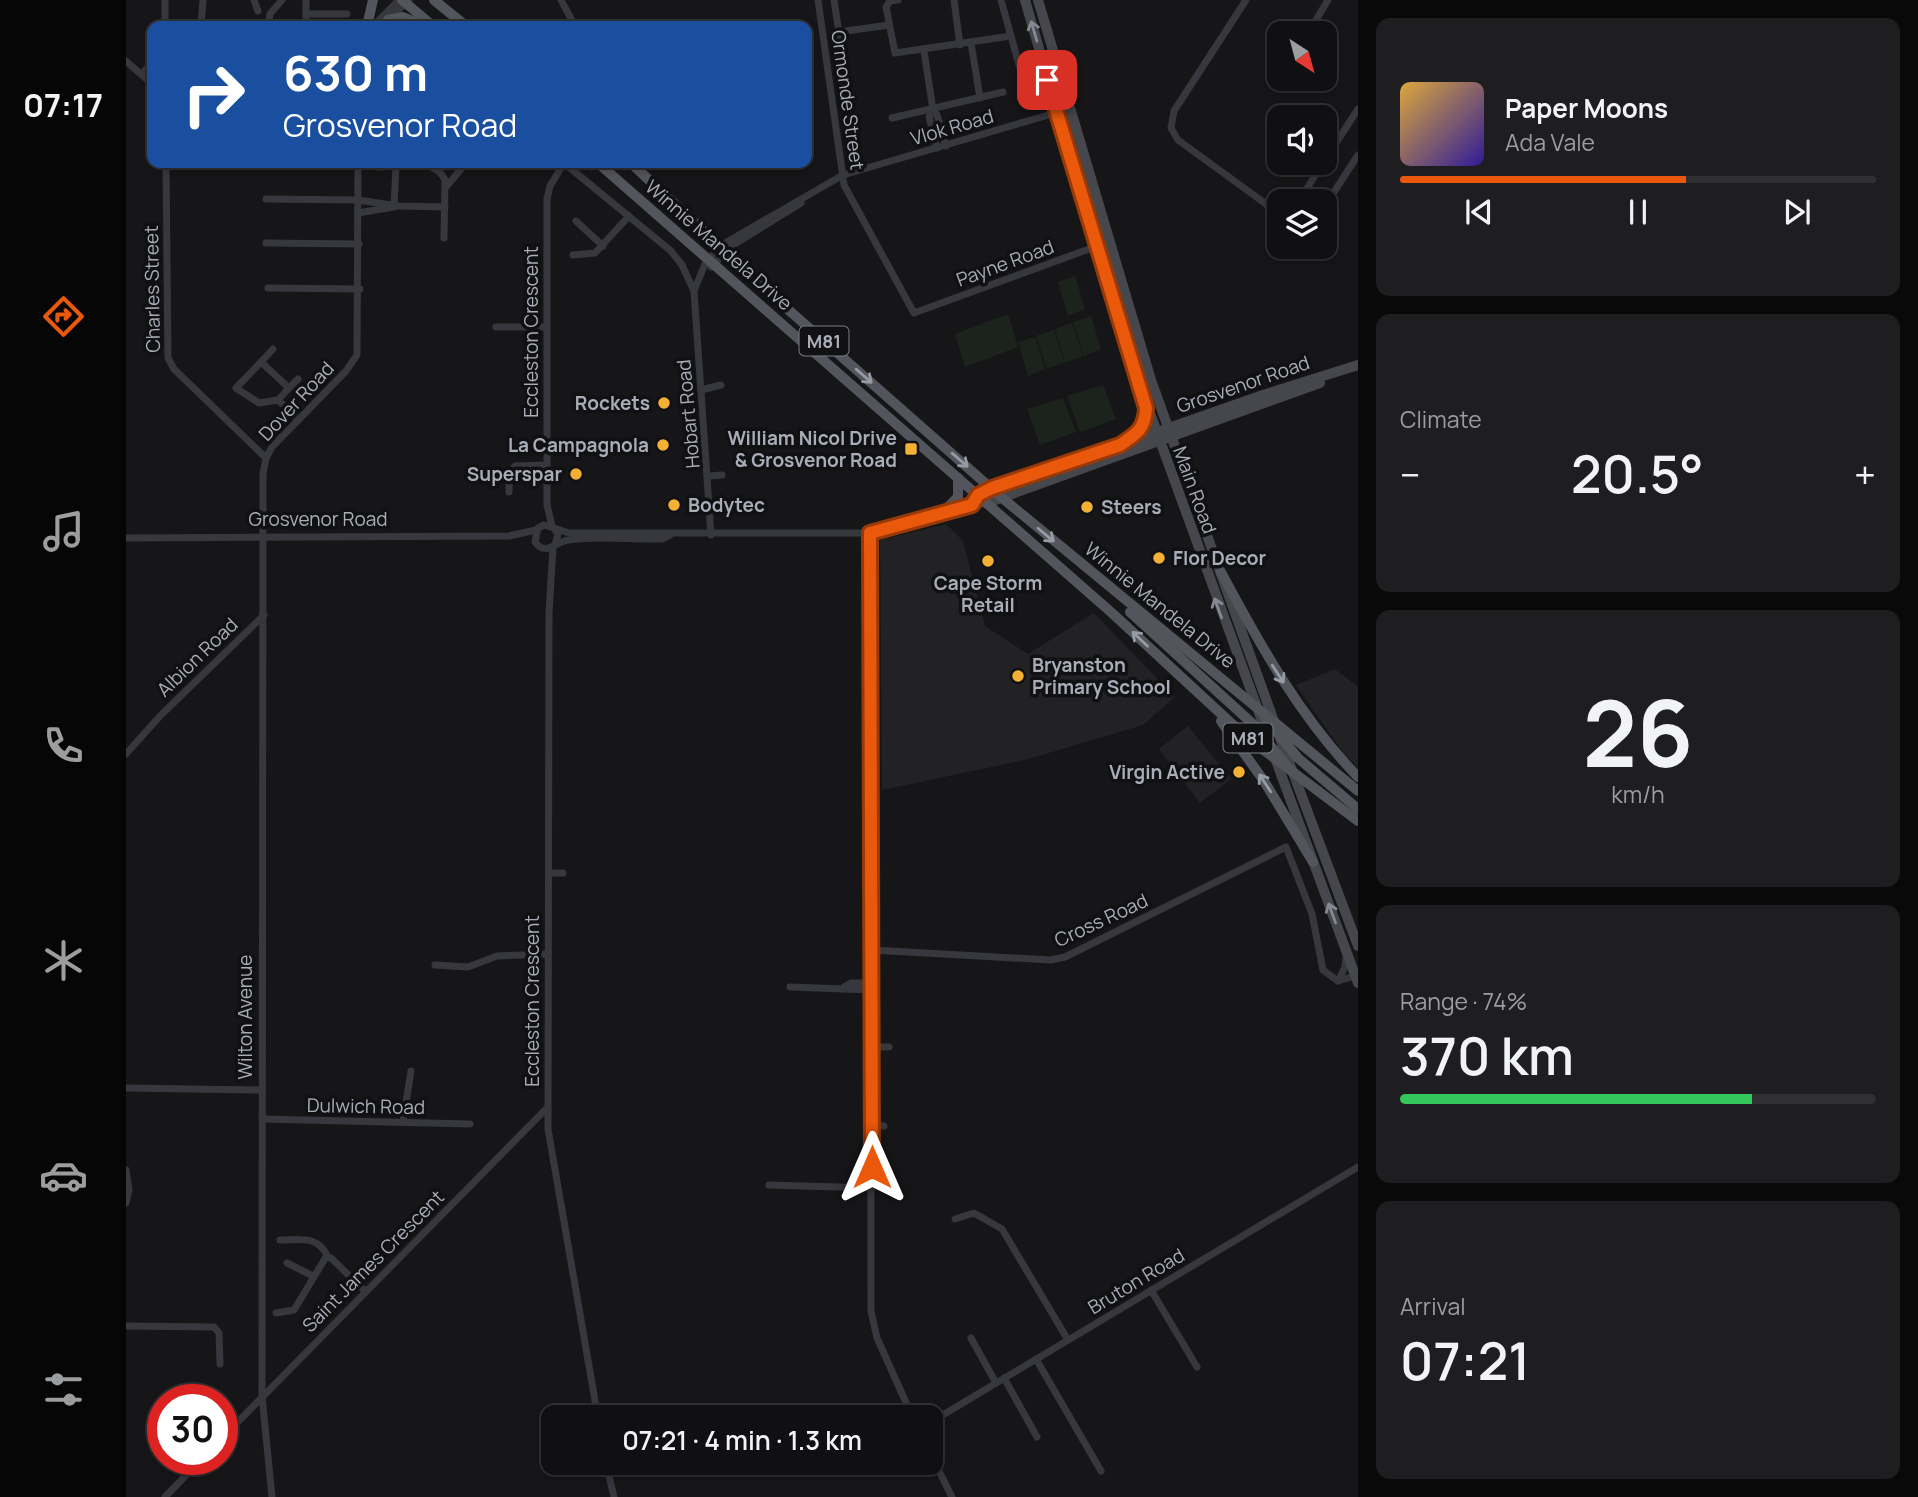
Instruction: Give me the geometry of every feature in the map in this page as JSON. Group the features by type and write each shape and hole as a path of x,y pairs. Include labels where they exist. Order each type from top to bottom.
{"main road":[{"path":"368,21 373,0"},
{"name":"Main Road","path":"1025,0 1095,247 1146,408 1256,706"},
{"name":"Main Road","path":"1038,0 1108,242 1170,432 1273,719 1276,762 1357,978"},
{"path":"404,1 427,21"},
{"path":"436,1 460,21"},
{"path":"390,21 403,17 412,21"},
{"name":"Winnie Mandela Drive","path":"603,168 709,265 958,477 979,501 1276,762 1358,821"},
{"name":"Winnie Mandela Drive","path":"636,168 723,249 997,492 1358,790"},
{"name":"Grosvenor Road","path":"979,501 1120,445 1170,432 1322,382 1332,374 1358,365"},
{"path":"1120,445 1140,431 1146,408"},
{"name":"Grosvenor Road","path":"997,492 1156,436"},
{"path":"942,513 958,497 958,477"},
{"path":"1221,572 1264,653 1292,694 1358,777"},
{"path":"1092,573 1275,741 1358,809"},
{"path":"1204,699 1258,771 1313,862"},
{"path":"1256,706 1294,775 1358,946"}],"street":[{"path":"165,0 165,21"},
{"path":"201,21 203,0"},
{"path":"254,0 258,11"},
{"path":"269,21 270,14 282,0"},
{"path":"306,0 306,21"},
{"path":"561,0 572,21"},
{"name":"Ormonde Street","path":"818,0 845,187 914,313"},
{"path":"834,0 843,59"},
{"path":"898,0 887,4 895,53 924,51 1011,36"},
{"path":"954,0 960,45"},
{"path":"1001,0 1021,72"},
{"path":"1246,0 1174,111 1170,123 1178,140 1267,206"},
{"path":"1315,20 1328,0"},
{"path":"385,21 404,1"},
{"path":"379,21 404,1"},
{"path":"306,14 347,14"},
{"path":"839,32 889,26"},
{"path":"971,43 980,99"},
{"path":"924,51 941,147"},
{"path":"126,61 147,79"},
{"path":"142,74 147,68"},
{"path":"892,118 1003,92"},
{"name":"Vlok Road","path":"723,249 843,175 1069,109"},
{"path":"1337,141 1358,109"},
{"path":"1336,189 1358,155"},
{"name":"Charles Street","path":"166,168 168,358 174,369 265,458"},
{"name":"Dover Road","path":"264,537 265,458 298,419 346,371 357,355 360,289 358,168"},
{"path":"396,206 397,168"},
{"path":"435,168 441,173 445,188 444,238"},
{"path":"445,188 462,168"},
{"name":"Eccleston Crescent","path":"553,527 547,505 544,327 547,199 550,186 561,168"},
{"name":"Hobart Road","path":"570,168 676,257 694,290 711,535"},
{"path":"266,199 358,200 396,206 445,207"},
{"path":"358,213 396,206"},
{"path":"573,255 594,254 629,216"},
{"path":"576,221 603,246"},
{"name":"Payne Road","path":"914,313 1108,242"},
{"path":"266,243 359,244"},
{"path":"694,290 709,265 723,249"},
{"path":"268,288 360,289"},
{"path":"496,327 544,327"},
{"path":"273,349 236,388 260,403 278,400 299,379"},
{"path":"261,362 289,388"},
{"path":"701,390 721,385"},
{"path":"278,400 298,419"},
{"path":"509,492 509,475 515,466 547,465"},
{"path":"708,476 722,475"},
{"name":"Grosvenor Road","path":"553,527 569,533 670,535 870,533 979,501"},
{"name":"Eccleston Crescent","path":"538,528 547,505"},
{"path":"553,527 558,534 554,546 539,547 535,542 538,528 553,527"},
{"name":"Grosvenor Road","path":"509,536 538,528"},
{"path":"870,533 873,1325 907,1405"},
{"name":"Grosvenor Road","path":"554,546 571,540 662,539 670,535"},
{"name":"Grosvenor Road","path":"126,538 509,536 529,540 539,547"},
{"name":"Wilton Avenue","path":"264,537 262,1396 272,1497"},
{"name":"Eccleston Crescent","path":"554,546 549,581 547,1108 550,1142 596,1405"},
{"name":"Eccleston Crescent","path":"539,547 549,581"},
{"name":"Albion Road","path":"126,754 168,708 264,615"},
{"name":"Cross Road","path":"872,950 1052,960 1065,957 1286,846 1312,914 1323,970 1338,981"},
{"path":"548,873 564,873"},
{"path":"1338,981 1345,967 1347,953"},
{"path":"435,965 468,967 497,957 548,954"},
{"path":"1338,981 1357,978"},
{"path":"790,987 871,986"},
{"path":"872,1047 889,1047"},
{"path":"403,1122 411,1071"},
{"path":"126,1088 262,1090"},
{"name":"Saint James Crescent","path":"238,1421 547,1108"},
{"name":"Dulwich Road","path":"262,1119 470,1124"},
{"path":"872,1126 884,1126"},
{"name":"Bruton Road","path":"943,1415 1358,1167"},
{"path":"126,1170 129,1190 126,1203"},
{"path":"769,1185 872,1188"},
{"path":"955,1219 974,1213 1002,1229 1068,1340"},
{"path":"280,1240 310,1238 323,1247 328,1257 365,1291"},
{"path":"276,1313 294,1310 322,1260 328,1257"},
{"path":"287,1263 313,1276"},
{"path":"1151,1290 1197,1367"},
{"path":"126,1326 214,1327 219,1333 220,1364"},
{"path":"971,1338 996,1383"},
{"path":"1037,1359 1101,1471"},
{"path":"1004,1378 1037,1437"},
{"path":"165,1497 186,1475"},
{"path":"609,1475 614,1497"},
{"path":"941,1475 952,1497"}],"shaded area":[{"path":"1075,276 1085,309 1068,316 1058,282"},
{"path":"1008,314 1018,347 965,367 955,334"},
{"path":"1091,316 1101,349 1084,356 1073,322"},
{"path":"1072,323 1083,356 1065,363 1055,329"},
{"path":"1054,330 1064,362 1047,369 1036,336"},
{"path":"1035,337 1045,369 1028,376 1018,342"},
{"path":"1103,385 1116,419 1080,432 1067,396"},
{"path":"1063,398 1076,432 1040,445 1027,409"},
{"name":"Bryanston Primary School","path":"946,524 963,541 985,626 1028,654 1094,613 1175,697 1143,725 1025,760 882,790 880,540"},
{"path":"1335,669 1358,687 1358,768 1342,751 1296,685"},
{"path":"1188,726 1231,779 1200,803 1159,749"}],"place":[{"name":"Rockets","path":"664,403"},
{"name":"La Campagnola","path":"663,445"},
{"name":"William Nicol Drive & Grosvenor Road","path":"911,449"},
{"name":"Superspar","path":"576,474"},
{"name":"Bodytec","path":"674,505"},
{"name":"Steers","path":"1087,507"},
{"name":"Flor Decor","path":"1159,558"},
{"name":"Cape Storm Retail","path":"988,561"},
{"name":"Bryanston Primary School","path":"1018,676"},
{"name":"Virgin Active","path":"1239,772"}],"route":[{"path":"872,1167 870,533 972,505 978,495 992,488 1120,445 1137,434 1145,422 1146,408 1095,247 1047,80"}]}
